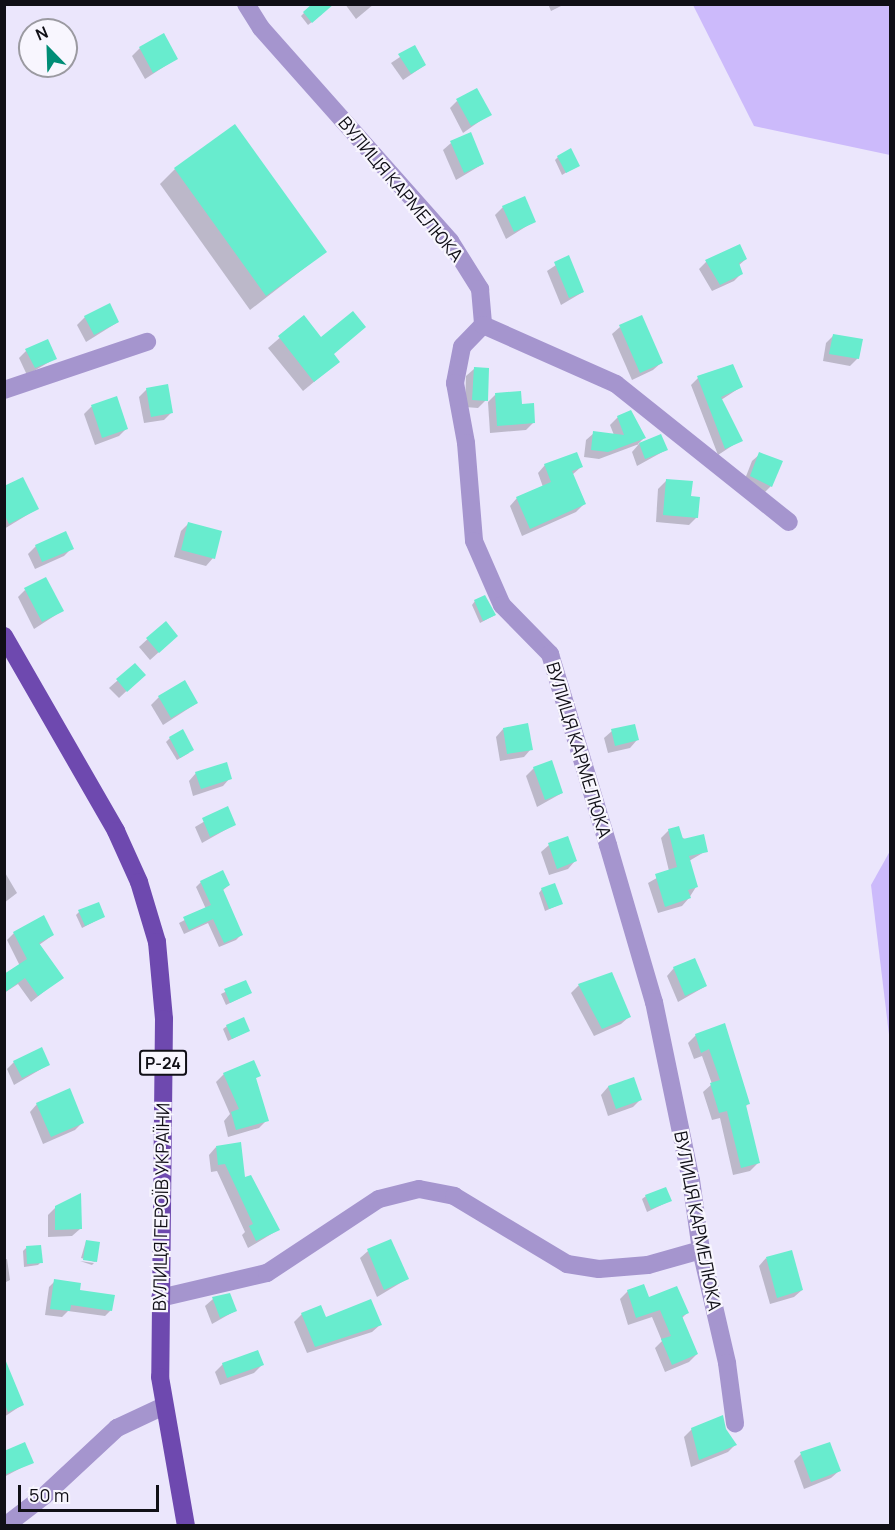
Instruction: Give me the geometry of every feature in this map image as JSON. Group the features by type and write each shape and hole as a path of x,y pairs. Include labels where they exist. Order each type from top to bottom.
{"main road":[{"name":"ВУЛИЦЯ ГЕРОЇВ УКРАЇНИ","path":"4,636 116,831 139,882 157,942 164,1019 160,1377 186,1526"}],"street":[{"name":"ВУЛИЦЯ КАРМЕЛЮКА","path":"246,4 261,28 450,241 480,289 483,325 462,346 455,383 466,443 474,541 502,605 550,654 654,1002 691,1180 701,1250 727,1364 735,1423"},
{"path":"483,325 616,384 789,522"},
{"path":"4,390 147,342"},
{"path":"160,1298 267,1273 379,1199 419,1189 454,1196 567,1264 599,1269 638,1266 701,1250"},
{"path":"5,1526 44,1497 117,1428 164,1406"}],"shaded area":[{"path":"693,5 890,5 890,155 754,126"},
{"path":"890,851 890,1043 871,885"}],"building":[{"path":"312,4 334,4 312,23 303,12"},
{"path":"164,33 178,59 153,73 139,47"},
{"path":"415,45 426,65 411,74 398,54"},
{"path":"477,88 492,115 471,126 456,99"},
{"path":"235,124 327,252 266,296 174,168"},
{"path":"471,132 484,164 464,173 450,141"},
{"path":"571,148 580,166 566,173 557,156"},
{"path":"525,196 536,222 514,232 502,206"},
{"path":"740,244 747,259 739,263 743,274 720,285 705,260"},
{"path":"569,255 584,292 569,298 554,262"},
{"path":"110,303 119,322 94,335 84,316"},
{"path":"353,311 366,327 334,354 340,362 314,382 278,336 304,315 321,337"},
{"path":"642,315 663,363 640,373 619,325"},
{"path":"833,334 863,339 859,359 829,354"},
{"path":"48,339 57,359 35,368 25,349"},
{"path":"733,364 743,387 721,397 743,441 725,449 697,376"},
{"path":"474,367 489,368 488,401 472,400"},
{"path":"168,384 173,413 151,417 146,388"},
{"path":"521,391 522,404 534,403 535,423 497,426 495,393"},
{"path":"117,396 128,429 102,438 91,405"},
{"path":"631,410 646,438 608,452 591,450 593,431 624,435 617,416"},
{"path":"661,434 668,450 645,459 639,443"},
{"path":"577,452 583,467 572,471 586,504 530,529 516,497 551,482 544,464"},
{"path":"759,452 783,461 772,487 750,476"},
{"path":"23,477 39,509 9,524 4,514 4,486"},
{"path":"666,479 693,481 691,496 700,497 698,518 663,515"},
{"path":"188,522 222,531 215,559 181,550"},
{"path":"66,531 74,549 42,562 35,545"},
{"path":"46,577 64,611 42,622 24,588"},
{"path":"485,595 496,615 483,621 474,600"},
{"path":"166,621 178,636 159,653 146,638"},
{"path":"135,663 146,675 127,692 116,679"},
{"path":"185,680 198,703 171,718 158,696"},
{"path":"528,723 533,750 507,754 503,728"},
{"path":"635,724 639,740 615,746 611,729"},
{"path":"183,729 194,750 180,758 169,737"},
{"path":"552,760 563,793 545,800 533,767"},
{"path":"227,762 232,779 201,789 195,772"},
{"path":"228,806 236,825 210,837 202,818"},
{"path":"679,826 683,839 704,834 708,852 689,856 698,887 688,890 691,898 665,907 655,874 677,867 668,829"},
{"path":"568,836 577,861 557,869 548,843"},
{"path":"223,870 230,885 223,889 243,935 224,943 213,919 189,930 183,917 211,905 200,881"},
{"path":"555,883 563,904 549,909 541,888"},
{"path":"99,902 105,917 85,926 78,910"},
{"path":"44,915 54,935 39,943 64,978 38,996 25,978 4,993 4,974 27,959 13,932"},
{"path":"695,958 707,986 685,996 673,967"},
{"path":"612,972 631,1017 602,1029 578,984"},
{"path":"246,980 252,993 230,1003 224,989"},
{"path":"244,1017 250,1031 232,1039 226,1025"},
{"path":"725,1023 750,1104 746,1105 760,1163 741,1168 727,1111 719,1113 710,1083 720,1080 709,1049 701,1053 695,1034"},
{"path":"42,1047 50,1065 22,1078 13,1061"},
{"path":"254,1060 261,1076 256,1078 269,1121 236,1130 231,1112 239,1109 223,1073"},
{"path":"634,1077 642,1100 616,1109 608,1086"},
{"path":"70,1088 84,1123 51,1137 36,1103"},
{"path":"241,1142 245,1177 251,1175 280,1230 256,1241 249,1226 253,1224 225,1164 218,1165 216,1146"},
{"path":"666,1187 672,1201 651,1209 645,1195"},
{"path":"81,1193 82,1229 55,1230 55,1206"},
{"path":"391,1239 409,1279 384,1290 367,1249"},
{"path":"86,1240 100,1242 97,1262 83,1260"},
{"path":"41,1245 43,1263 27,1264 26,1246"},
{"path":"792,1250 803,1290 777,1298 766,1257"},
{"path":"54,1279 81,1283 80,1290 115,1295 112,1311 71,1305 70,1311 50,1309"},
{"path":"644,1284 649,1297 677,1286 689,1313 682,1316 698,1354 672,1365 661,1339 671,1336 660,1310 636,1318 627,1290"},
{"path":"230,1293 237,1311 220,1318 212,1297"},
{"path":"371,1299 382,1325 315,1347 301,1313 321,1305 326,1317"},
{"path":"258,1350 264,1365 227,1378 222,1363"},
{"path":"5,1359 24,1405 8,1412 4,1402"},
{"path":"723,1415 726,1429 737,1445 699,1460 691,1428"},
{"path":"25,1442 34,1463 4,1475 4,1451"},
{"path":"830,1442 841,1471 811,1482 800,1452"}]}
